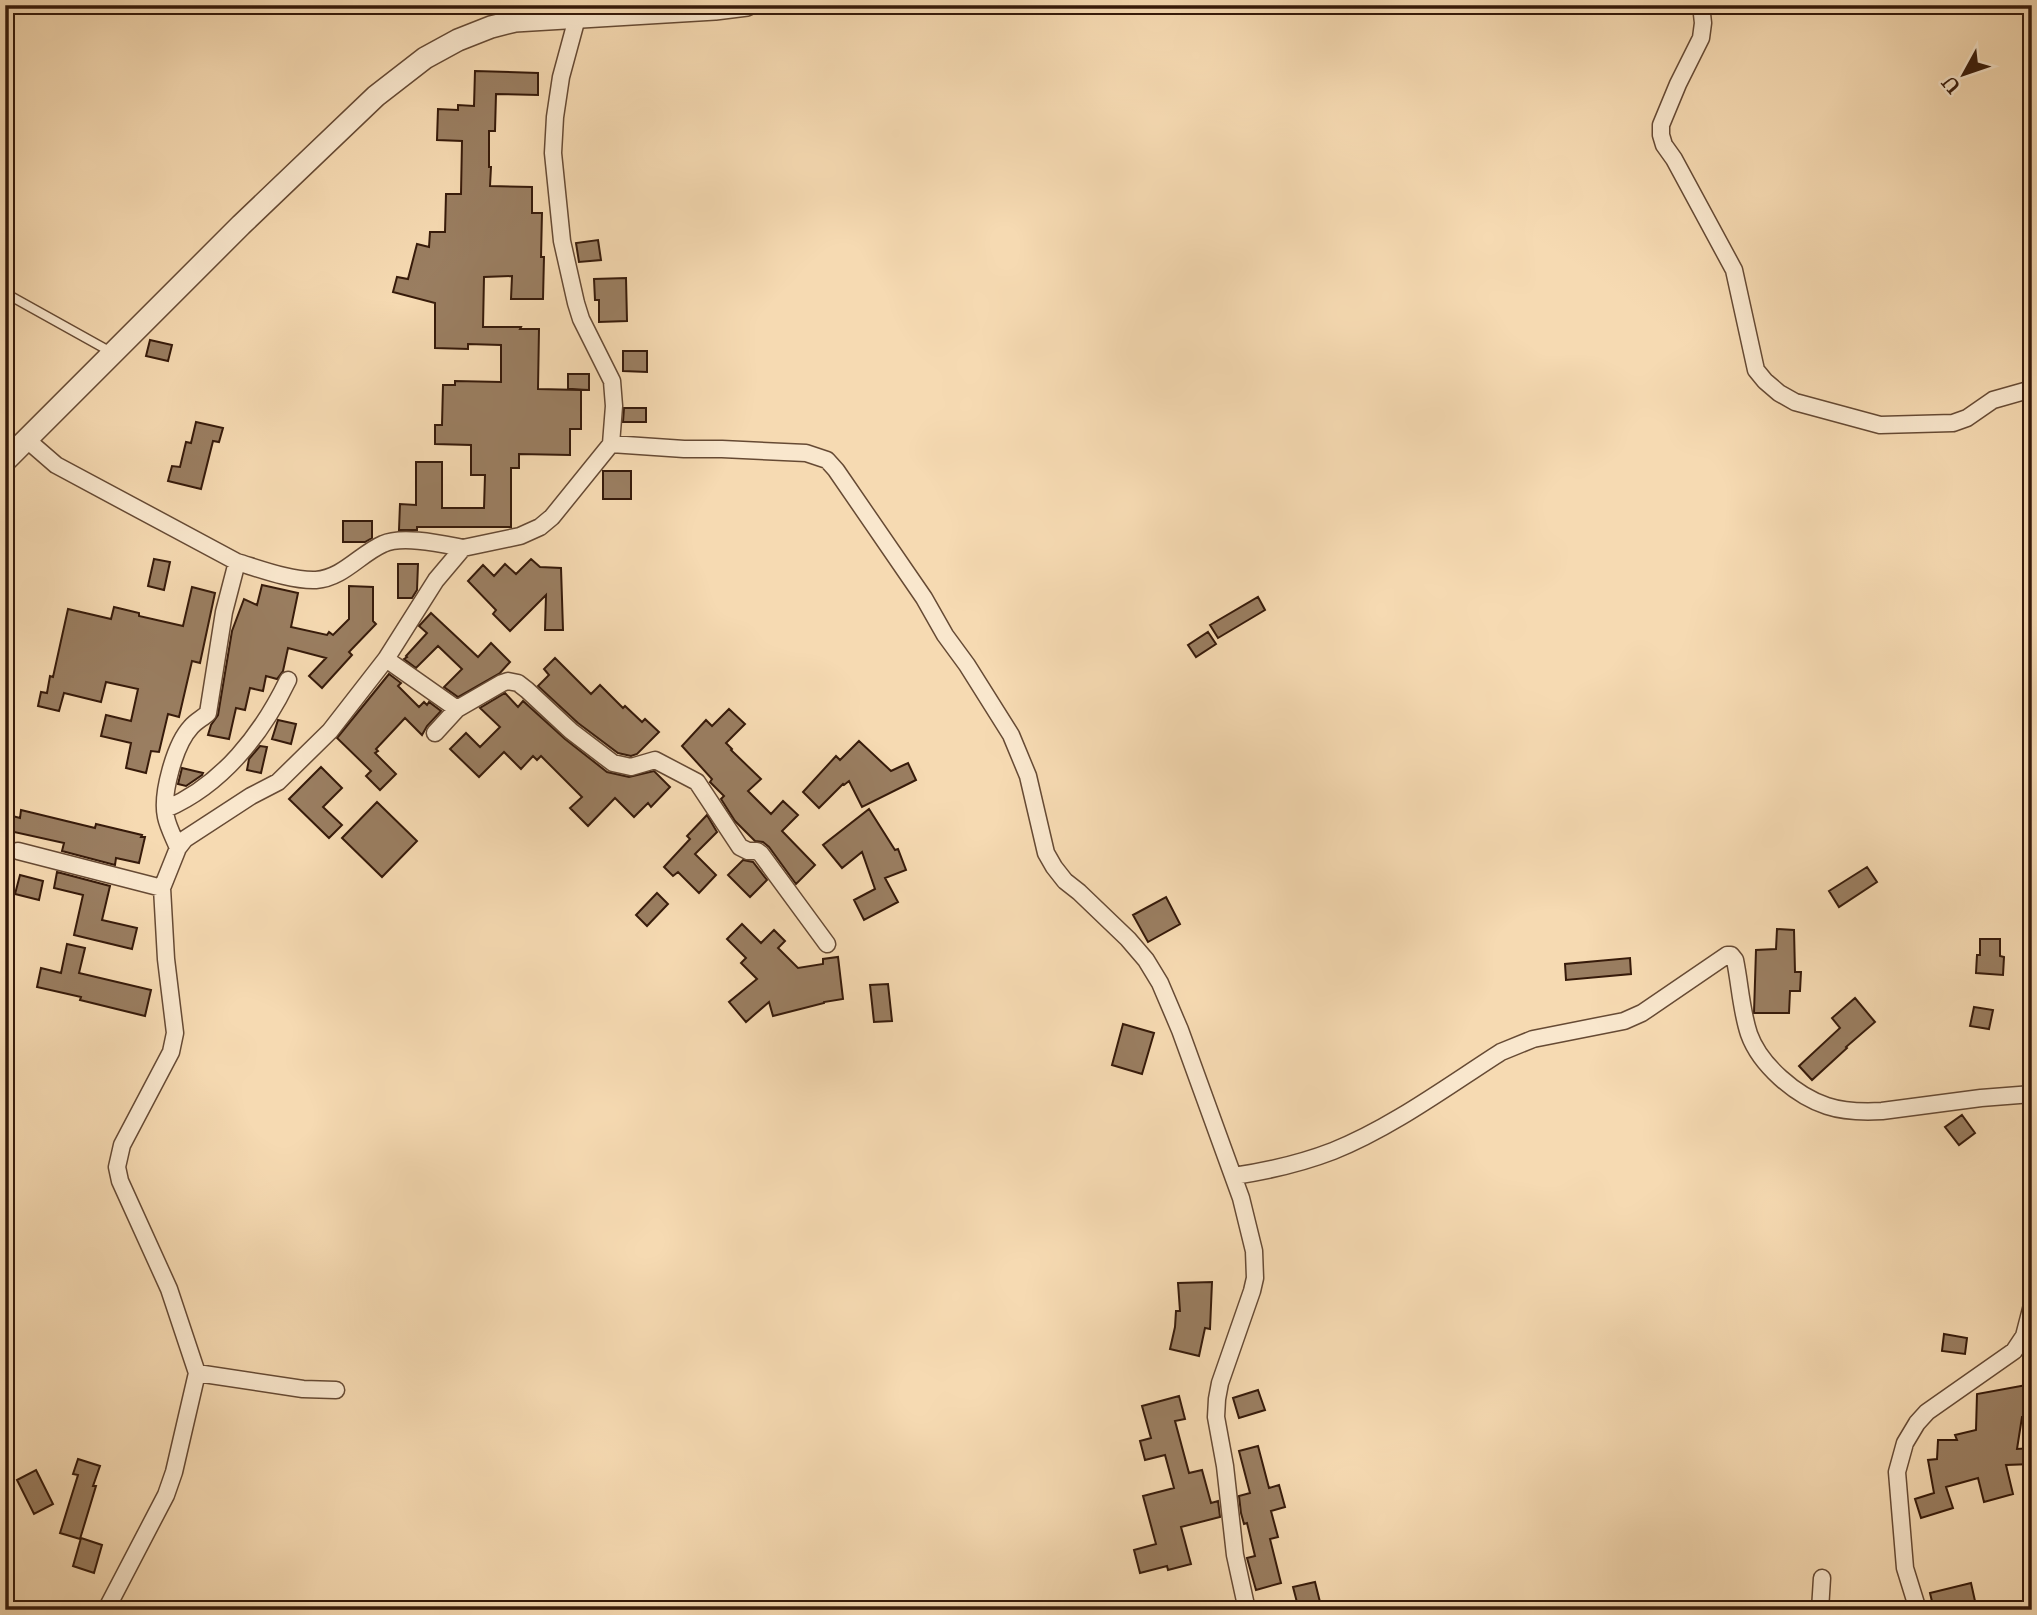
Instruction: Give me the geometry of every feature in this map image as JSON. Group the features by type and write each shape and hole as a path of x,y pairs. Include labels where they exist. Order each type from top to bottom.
{"street":[{"path":"5,461 241,225 366,105 425,58 458,40 503,24 580,12 715,9 747,5"},
{"path":"1701,5 1703,23 1700,38 1661,125 1661,135 1734,271 1756,370 1765,381 1795,402 1880,425 1953,423 1967,418 1993,400 2032,390"},
{"path":"26,439 50,460 237,562 317,580 342,571 379,546 393,541 463,548 520,536 540,527 552,517 611,444 614,406 612,381 576,303 562,241 555,191 555,117 561,76 580,12"},
{"path":"611,444 806,453 827,460 924,598 945,635 1011,735 1027,776 1046,853 1054,867 1065,881 1128,939 1146,960 1160,984 1180,1030 1234,1176 1254,1251 1255,1278 1220,1382 1216,1417 1225,1465 1235,1555 1247,1610"},
{"path":"106,1610 166,1495 197,1373 169,1289 120,1181 117,1167 122,1145 171,1052 174,1032 162,888 178,848 190,834 285,776 330,731 386,659 436,580 463,548"},
{"path":"178,848 166,818 171,770 189,729 208,713 224,612 237,562"},
{"path":"386,659 457,709"},
{"path":"166,809 206,786 234,760 266,720 288,680"},
{"path":"435,733 457,709 502,683 513,682 527,690 571,731 613,763 631,766 655,760 692,778 740,847 761,854 827,944"},
{"path":"18,851 162,888"},
{"path":"1234,1176 1259,1172 1333,1151 1391,1121 1501,1052 1517,1045 1533,1039 1624,1021 1642,1013 1727,955 1731,955 1735,960 1749,1035 1765,1062 1781,1078 1827,1106 1866,1112 2032,1094"},
{"path":"1918,1610 1905,1568 1896,1480 1905,1443 1927,1412 2014,1351 2024,1336 2032,1305"},
{"path":"197,1373 303,1389 336,1390"},
{"path":"1820,1610 1822,1578"}],"lane":[{"path":"5,293 114,354"}],"building":[{"path":"475,71 538,73 538,95 496,94 495,131 489,131 489,167 490,186 532,187 532,213 542,213 541,257 544,257 543,299 511,299 512,276 484,277 483,327 539,329 538,389 581,390 581,429 570,429 570,455 519,454 519,468 511,468 511,527 417,527 417,530 399,530 400,504 416,505 416,462 442,462 442,508 484,508 485,475 471,475 471,445 435,444 435,425 442,425 443,385 455,385 455,381 501,382 501,345 468,344 468,349 435,348 435,303 393,292 397,277 408,279 417,244 429,247 430,232 445,232 446,194 461,194 462,141 437,140 438,109 458,110 458,105 474,106"},
{"path":"598,240 601,260 579,262 576,243"},
{"path":"626,278 627,321 599,322 599,300 595,300 594,279"},
{"path":"150,340 172,345 168,361 146,356"},
{"path":"623,351 647,351 647,372 623,371"},
{"path":"568,374 589,374 589,390 568,389"},
{"path":"624,408 646,408 646,422 623,422"},
{"path":"196,422 223,428 219,442 213,441 201,489 168,481 172,466 180,467 186,442 191,443"},
{"path":"603,471 631,471 631,499 603,499"},
{"path":"343,521 372,521 372,538 365,542 343,542"},
{"path":"154,559 170,562 164,590 148,586"},
{"path":"531,559 540,567 561,568 563,630 545,630 546,595 510,631 493,614 496,610 468,581 483,565 494,576 505,564 516,574"},
{"path":"398,564 418,564 417,590 412,598 398,598"},
{"path":"262,585 298,593 291,627 327,635 329,632 333,635 349,619 349,586 373,587 373,621 376,624 349,652 352,655 322,688 309,676 326,658 288,648 283,671 277,679 266,676 263,691 250,688 245,710 236,708 229,739 208,735 218,715 232,631 244,599 257,605"},
{"path":"192,587 215,593 200,663 192,661 179,717 168,714 159,752 151,751 146,773 126,768 131,743 101,736 106,715 131,721 138,689 106,682 101,702 64,693 59,711 38,706 41,692 47,693 50,676 53,677 68,609 111,619 114,607 183,626"},
{"path":"1258,597 1265,610 1218,638 1210,625"},
{"path":"431,613 478,657 491,643 510,662 500,673 458,697 444,687 462,669 438,646 416,668 404,659 427,633 419,626"},
{"path":"1208,632 1216,644 1196,657 1188,645"},
{"path":"555,658 591,694 600,685 623,708 625,706 642,722 645,719 659,732 637,754 631,756 618,753 578,723 538,686 549,675 544,669"},
{"path":"389,674 401,683 398,686 419,707 424,702 427,705 429,702 441,711 422,735 405,718 376,749 378,751 375,753 396,774 380,790 366,776 371,771 337,738"},
{"path":"505,693 518,707 523,701 607,772 629,777 654,771 670,787 651,807 648,803 634,817 615,798 588,826 570,808 582,797 541,756 537,760 533,756 521,769 504,752 479,777 450,749 466,733 480,747 500,727 480,708"},
{"path":"729,709 745,724 726,743 761,779 748,791 771,814 783,801 798,815 782,831 815,865 796,884 769,847 763,842 755,841 735,821 721,799 724,796 710,782 712,779 682,746 706,720 712,726"},
{"path":"278,720 296,724 291,744 272,739"},
{"path":"859,741 891,771 908,763 916,780 862,807 849,781 819,808 803,792 836,756 840,760"},
{"path":"260,746 267,747 261,773 247,770 249,759"},
{"path":"321,767 342,788 323,807 342,825 329,838 289,799"},
{"path":"182,768 203,773 186,786 178,784"},
{"path":"377,802 417,841 382,877 342,838"},
{"path":"869,809 895,850 898,849 906,870 885,878 898,902 864,920 854,900 875,889 862,852 842,868 823,845"},
{"path":"21,810 95,828 96,824 142,835 141,837 145,837 139,863 116,858 115,865 62,851 64,843 5,830 5,814 20,818"},
{"path":"707,815 717,832 695,854 716,875 699,893 678,872 673,876 664,867 690,839 687,836"},
{"path":"743,860 753,862 767,880 750,897 728,875"},
{"path":"1867,867 1877,882 1839,907 1829,891"},
{"path":"57,872 110,886 102,920 137,928 132,949 74,935 83,895 54,888"},
{"path":"20,875 43,881 39,900 15,894"},
{"path":"657,893 668,904 647,926 636,915"},
{"path":"1166,897 1180,924 1148,942 1133,915"},
{"path":"742,924 761,943 774,930 785,941 778,948 798,968 823,964 823,959 838,957 843,999 773,1016 769,1002 746,1022 729,1002 757,979 741,963 746,958 727,939"},
{"path":"1777,929 1794,930 1795,972 1801,972 1800,991 1790,991 1789,1013 1754,1013 1756,950 1776,949"},
{"path":"1980,939 2000,939 2000,956 2004,957 2003,975 1976,973"},
{"path":"67,944 85,948 79,973 151,990 145,1016 37,987 41,968 61,973"},
{"path":"1630,958 1631,974 1566,980 1565,964"},
{"path":"888,984 892,1021 874,1022 870,985"},
{"path":"1855,998 1875,1022 1812,1080 1799,1066 1840,1028 1832,1018"},
{"path":"1974,1007 1993,1010 1989,1029 1970,1026"},
{"path":"1123,1024 1154,1033 1142,1074 1112,1065"},
{"path":"1962,1115 1975,1133 1959,1145 1945,1127"},
{"path":"1212,1282 1210,1329 1205,1328 1199,1356 1170,1349 1176,1311 1180,1311 1178,1283"},
{"path":"1944,1334 1967,1338 1965,1354 1942,1351"},
{"path":"2032,1384 2032,1417 2022,1417 2017,1449 2032,1448 2032,1464 2006,1465 2013,1494 1984,1502 1978,1478 1946,1487 1953,1508 1921,1518 1915,1499 1934,1493 1928,1460 1937,1459 1938,1440 1957,1440 1955,1435 1976,1430 1977,1394"},
{"path":"1258,1390 1265,1410 1239,1418 1233,1398"},
{"path":"1179,1396 1185,1419 1175,1421 1189,1473 1202,1470 1211,1503 1218,1501 1220,1517 1181,1527 1191,1564 1168,1570 1167,1566 1140,1573 1134,1550 1156,1544 1143,1496 1174,1488 1165,1455 1145,1460 1140,1441 1151,1438 1142,1406"},
{"path":"1258,1446 1269,1488 1279,1485 1285,1507 1271,1511 1278,1537 1270,1539 1281,1583 1256,1590 1247,1558 1255,1556 1247,1523 1244,1524 1241,1513 1239,1496 1250,1493 1239,1451"},
{"path":"78,1459 100,1466 80,1539 60,1533 78,1475 73,1474"},
{"path":"36,1470 53,1504 34,1514 17,1480"},
{"path":"81,1538 102,1545 94,1573 73,1566"},
{"path":"1315,1582 1322,1610 1299,1610 1293,1587"},
{"path":"1971,1583 1977,1610 1934,1610 1930,1593"}]}
